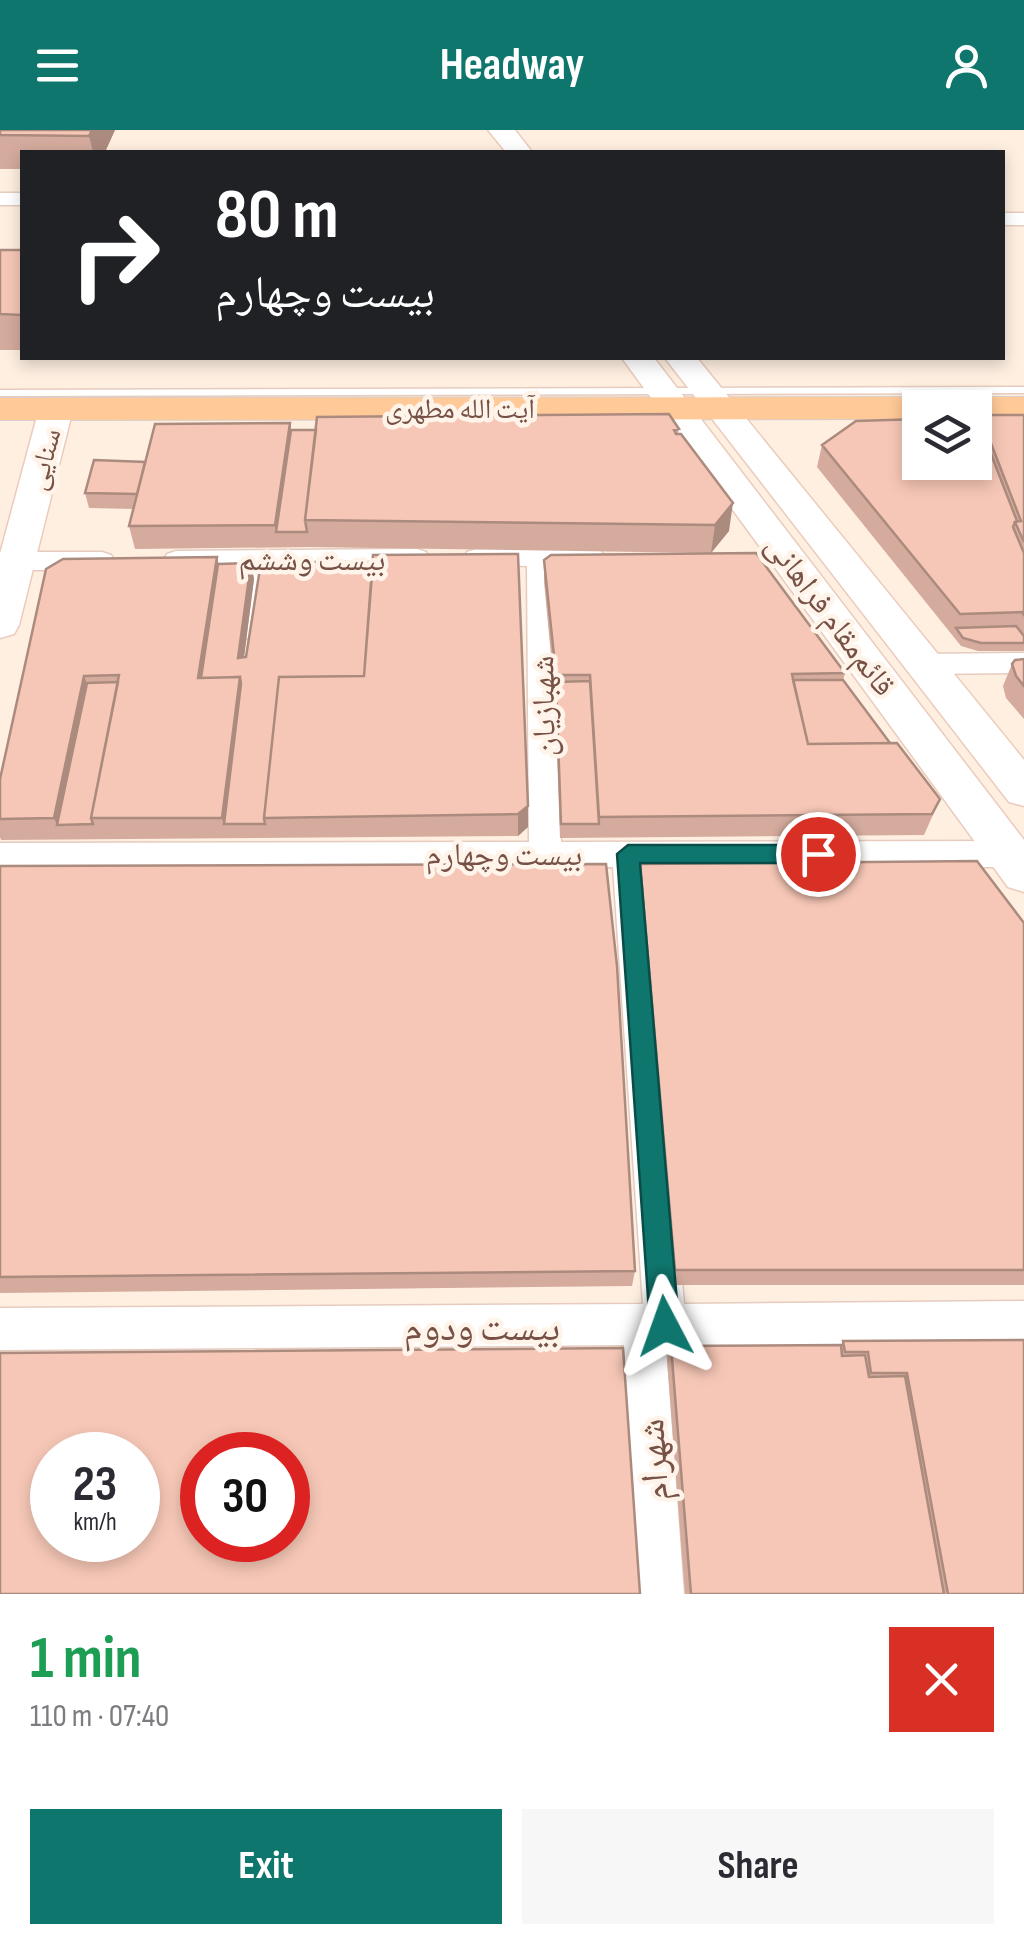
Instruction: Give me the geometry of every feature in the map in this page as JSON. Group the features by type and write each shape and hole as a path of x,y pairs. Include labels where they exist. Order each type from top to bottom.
{"main road":[{"path":"501,130 518,150"},
{"name":"قائم‌مقام فراهانی","path":"641,360 694,400 922,664 1024,790"},
{"name":"قائم‌مقام فراهانی","path":"683,360 694,400 768,555 1016,864"},
{"name":"آیت الله مطهری","path":"0,409 694,400 902,407"},
{"path":"992,408 1024,408"},
{"name":"سنایی","path":"0,626 8,561 56,409"}],"street":[{"name":"شهبازیان","path":"540,557 545,854"},
{"name":"بیست وششم","path":"8,561 616,557"},
{"path":"922,664 1024,664"},
{"name":"بیست وچهارم","path":"0,856 628,854 1016,864"},
{"name":"شهرام","path":"628,854 654,1326 661,1594"},
{"name":"بیست ودوم","path":"0,1329 1024,1322"}],"lane":[{"path":"0,393 694,400 1024,390"},
{"path":"243,656 258,560"}],"building":[{"path":"0,130 92,130 89,136 0,135"},
{"path":"0,250 20,250 20,315 0,314"},
{"path":"669,414 679,429 674,430 676,434 681,434 733,503 715,525 305,520 317,417"},
{"path":"992,415 1024,415 1024,542 1015,522 1021,521 992,446"},
{"path":"902,420 902,480 992,480 992,457 1017,521 1013,527 1024,553 1024,615 960,614 822,445 856,421"},
{"path":"290,423 275,525 129,526 155,424"},
{"path":"291,430 316,430 305,520 307,532 276,532"},
{"path":"94,460 145,462 137,494 85,493"},
{"path":"756,553 845,673 792,674 808,744 897,743 940,799 932,814 599,817 590,675 556,675 544,560 551,555"},
{"path":"518,554 528,806 518,814 264,818 279,677 364,676 373,555"},
{"path":"217,557 198,678 240,677 222,818 91,818 119,675 84,676 54,818 0,819 0,779 46,569 63,559"},
{"path":"261,562 373,562 364,676 279,677 265,824 224,824 240,677 201,678 218,564 251,563 238,658 246,657"},
{"path":"1016,626 1024,643 981,643 963,638 956,628"},
{"path":"1024,659 1024,686 1012,664"},
{"path":"793,680 843,680 890,743 808,744"},
{"path":"590,681 599,824 561,824 556,682"},
{"path":"118,682 91,818 93,824 57,825 87,683"},
{"path":"977,861 1024,923 1024,1270 675,1270 640,864"},
{"path":"606,864 617,966 635,1271 0,1277 0,866"},
{"path":"1024,1340 1024,1594 948,1594 907,1373 871,1373 868,1352 845,1352 843,1341"},
{"path":"841,1345 842,1356 865,1355 869,1377 905,1376 944,1594 691,1594 671,1346"},
{"path":"623,1348 640,1594 0,1594 0,1353"}],"route":[{"path":"665,1326 628,854 818,854"}]}
